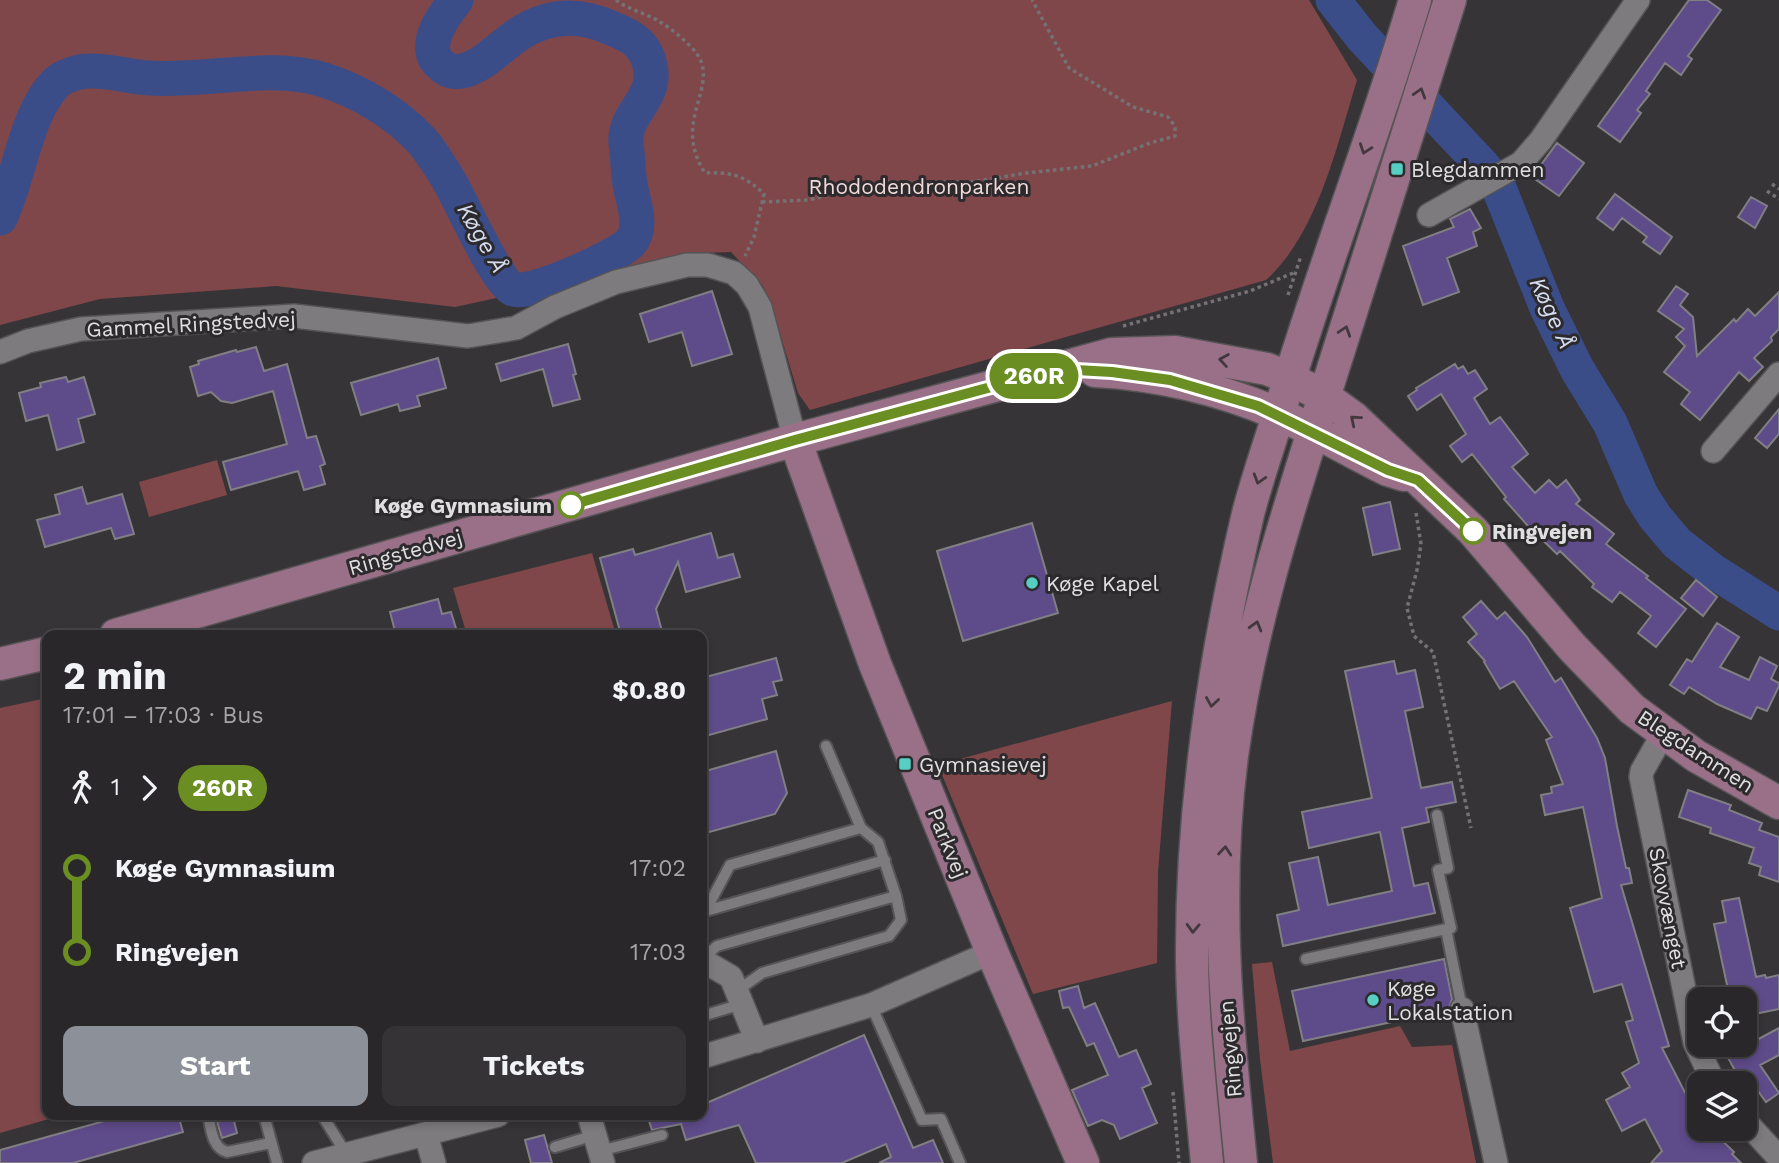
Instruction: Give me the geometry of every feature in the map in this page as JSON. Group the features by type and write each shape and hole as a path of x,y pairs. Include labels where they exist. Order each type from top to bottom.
{"main road":[{"name":"Ringvejen","path":"1241,1163 1229,1054 1223,868 1232,757 1253,639 1314,432 1450,0"},
{"name":"Ringvejen","path":"1208,1163 1196,1047 1192,959 1195,864 1205,743 1224,628 1249,511 1289,377 1411,14"},
{"name":"Ringstedvej","path":"133,630 795,440 1112,354 1175,352 1258,366 1289,377 1325,397"},
{"name":"Ringstedvej","path":"1058,369 1112,372 1170,380 1250,403 1314,432"},
{"name":"Blegdammen","path":"1325,397 1354,418 1473,531 1572,647 1632,709 1663,734 1779,803"},
{"name":"Blegdammen","path":"1314,432 1388,470 1418,480"},
{"name":"Parkvej","path":"795,440 875,664 992,952 1083,1163"},
{"path":"0,664 42,654"}],"street":[{"path":"1429,215 1521,163 1541,140 1639,0"},
{"name":"Gammel Ringstedvej","path":"0,352 28,341 80,329 294,316 468,336 516,328 555,307 616,282 640,276 687,265 708,265 734,273"},
{"path":"734,273 747,285 760,307 795,440"},
{"path":"1713,451 1779,374"},
{"name":"Skovvænget","path":"1663,734 1640,777 1695,1043 1708,1071"},
{"path":"707,1056 871,1005 992,952"},
{"path":"707,962 731,977 757,1041"},
{"path":"1462,1009 1496,1163"},
{"path":"314,1163 480,1120"},
{"path":"1757,1134 1779,1158"},
{"path":"426,1135 434,1163"}],"lane":[{"path":"707,1014 739,998 762,973 889,936 901,920 878,842 861,828 826,746"},
{"path":"1306,959 1451,928 1438,870 1448,868 1437,815"},
{"path":"707,906 730,865 861,828"},
{"path":"707,910 885,860"},
{"path":"707,955 717,946 896,896"},
{"path":"1446,929 1462,1009"},
{"path":"871,1005 922,1120 941,1119 960,1163"},
{"path":"209,1120 220,1150 227,1152 271,1143"},
{"path":"265,1120 277,1163"},
{"path":"325,1120 347,1155"},
{"path":"555,1147 662,1135"}],"path":[{"path":"616,0 660,22 696,52 705,67 699,104 692,124 692,142 697,161 705,173 728,172 750,180 764,194 754,237 742,263 734,273"},
{"path":"762,202 808,200 883,182 972,182 1092,166 1175,136 1175,126 1168,117 1133,107 1069,68 1032,0"},
{"path":"1772,184 1779,188"},
{"path":"1767,191 1779,199"},
{"path":"1112,354 1124,326 1250,291 1327,259"},
{"path":"1418,480 1415,504 1420,544 1417,570 1407,608 1414,636 1433,652 1471,828"}],"green space":[{"name":"Rhododendronparken","path":"0,0 1309,0 1357,80 1324,187 1299,238 1284,261 1266,280 810,410 798,393 770,300 763,286 731,252 703,253 455,307 276,286 100,299 0,325"},
{"path":"217,460 227,495 149,517 139,482"},
{"path":"592,553 615,630 466,630 453,588"},
{"path":"42,699 42,1120 46,1120 0,1133 0,708"},
{"path":"1172,701 1158,872 1157,963 1033,994 938,765"},
{"path":"1272,962 1290,1051 1400,1026 1412,1047 1452,1045 1476,1163 1273,1163 1252,964"}],"building":[{"path":"1689,0 1707,0 1721,10 1688,56 1692,59 1681,75 1665,63 1646,91 1650,94 1637,110 1641,113 1620,142 1598,126"},
{"path":"1557,143 1584,163 1559,196 1532,177"},
{"path":"1615,194 1672,237 1660,254 1643,242 1647,237 1622,218 1613,230 1597,218"},
{"path":"1751,197 1767,206 1755,228 1738,217"},
{"path":"1470,209 1481,228 1473,232 1477,246 1447,258 1459,292 1423,305 1403,246 1454,227 1450,219"},
{"path":"1676,286 1688,294 1680,305 1693,317 1697,356 1734,319 1736,322 1748,309 1755,316 1779,292 1779,329 1771,337 1772,341 1754,358 1763,367 1749,381 1739,372 1700,420 1681,404 1690,392 1664,372 1685,346 1676,337 1684,329 1658,311"},
{"path":"712,291 732,354 692,366 682,332 649,342 640,314"},
{"path":"568,344 580,399 553,406 543,369 501,381 496,364"},
{"path":"256,347 264,371 287,364 307,438 316,436 325,464 320,466 325,484 304,490 298,471 231,490 223,462 287,444 273,391 232,403 221,401 211,392 198,396 190,367 199,364 198,361"},
{"path":"438,358 446,388 417,396 420,406 400,411 398,404 361,415 351,383"},
{"path":"1455,364 1458,369 1463,366 1468,374 1475,370 1487,389 1474,398 1490,424 1500,417 1528,454 1512,467 1535,493 1549,480 1557,488 1566,480 1580,500 1576,504 1614,534 1606,544 1686,609 1656,647 1638,633 1651,616 1620,592 1612,602 1592,587 1594,584 1560,551 1557,554 1529,527 1504,499 1506,497 1472,454 1462,462 1450,446 1466,434 1441,394 1417,410 1408,396 1417,390 1416,388"},
{"path":"66,377 68,382 84,377 95,414 78,419 84,442 57,450 48,415 26,421 19,393 41,387 40,383"},
{"path":"1779,409 1779,434 1767,448 1755,438"},
{"path":"82,487 87,504 122,494 134,534 115,539 111,528 45,547 37,520 60,514 55,495"},
{"path":"1390,502 1400,549 1373,555 1363,508"},
{"name":"Køge Kapel","path":"1032,523 1058,613 963,641 937,551"},
{"path":"711,533 718,558 733,554 740,577 686,592 678,562 656,609 662,630 620,630 600,558 633,549 635,555"},
{"path":"1696,580 1717,597 1703,616 1681,598"},
{"path":"438,599 442,614 451,612 456,630 395,630 390,612"},
{"path":"1481,601 1497,619 1505,612 1527,637 1555,682 1561,678 1597,738 1605,758 1626,868 1629,868 1632,883 1621,885 1669,1046 1662,1048 1687,1096 1687,1141 1723,1141 1741,1163 1651,1163 1662,1151 1645,1119 1622,1131 1606,1100 1630,1087 1622,1073 1639,1063 1626,1022 1633,1020 1622,984 1594,992 1570,908 1602,898 1583,807 1545,815 1541,795 1552,793 1551,787 1563,784 1546,740 1552,737 1514,681 1500,689 1485,661 1468,642 1477,634 1463,617"},
{"path":"1717,623 1739,637 1720,667 1749,680 1760,657 1777,666 1771,679 1779,683 1779,686 1767,711 1757,707 1751,719 1717,704 1689,687 1684,694 1670,685 1687,659 1692,662"},
{"path":"776,658 782,680 773,682 777,695 762,699 767,719 707,736 707,677"},
{"path":"1394,661 1397,674 1415,670 1423,707 1405,711 1421,788 1452,782 1456,802 1426,808 1429,822 1402,828 1414,886 1428,883 1435,913 1283,946 1277,915 1299,910 1289,863 1318,857 1328,905 1392,891 1380,832 1309,848 1302,812 1372,798 1345,671"},
{"path":"776,751 787,793 775,814 707,833 707,771"},
{"path":"1688,790 1731,805 1729,810 1762,823 1759,830 1779,837 1779,882 1759,875 1761,867 1749,863 1754,848 1710,833 1711,828 1679,817"},
{"path":"1739,898 1756,977 1779,975 1779,1009 1757,1014 1757,987 1727,987 1714,924 1726,922 1722,901"},
{"name":"Køge Lokalstation","path":"1444,959 1452,999 1448,1010 1303,1041 1292,991"},
{"path":"1078,986 1084,1008 1095,1003 1119,1057 1136,1050 1151,1084 1142,1088 1157,1123 1120,1139 1114,1125 1102,1120 1088,1126 1072,1090 1108,1075 1094,1043 1087,1046 1069,1007 1063,1008 1059,991"},
{"path":"1779,1028 1779,1055 1760,1065 1779,1093 1766,1102 1757,1090 1757,1071 1735,1071 1728,1057 1757,1057 1757,1040"},
{"path":"864,1035 913,1148 933,1140 943,1163 879,1163 891,1157 886,1144 842,1163 756,1163 739,1125 686,1140 681,1124 652,1130 649,1120 707,1120 707,1103"},
{"path":"108,1120 179,1120 183,1132 73,1163 0,1163 0,1150"},
{"path":"234,1120 237,1133 222,1138 217,1122"},
{"path":"544,1135 552,1163 531,1163 525,1140"}],"waterway":[{"name":"Køge Å","path":"0,218 30,127 46,95 64,78 89,71 170,79 282,73 324,80 350,90 389,112 411,130 439,164 488,256 513,289 522,290 554,281 622,249 634,237 637,222 626,144 630,121 650,83 651,70 644,50 627,35 599,23 562,18 527,29 473,67 459,71 450,70 435,58 433,41 440,23 456,0"},
{"name":"Køge Å","path":"1333,0 1362,37 1483,166 1499,188 1547,308 1577,369 1610,423 1641,495 1655,517 1677,543 1713,571 1779,613"}],"bus line":[{"name":"260R","path":"571,505 795,440 1058,369 1112,372 1170,380 1258,406 1388,470 1418,480 1473,531"}],"place":[{"name":"Blegdammen","path":"1397,169"},
{"name":"Køge Gymnasium","path":"571,505"},
{"name":"Ringvejen","path":"1473,531"},
{"name":"Køge Kapel","path":"1032,583"},
{"name":"Gymnasievej","path":"905,764"},
{"name":"Køge Lokalstation","path":"1373,1000"}]}
